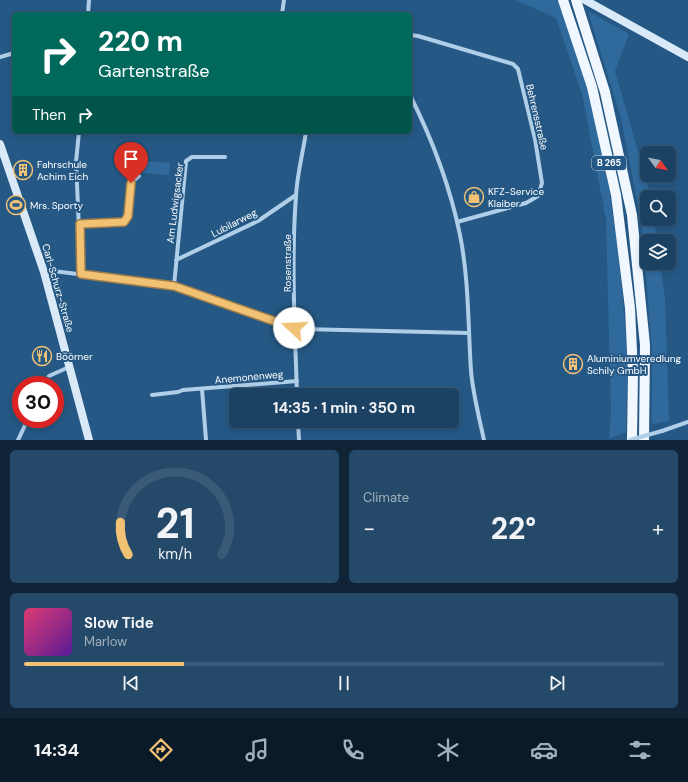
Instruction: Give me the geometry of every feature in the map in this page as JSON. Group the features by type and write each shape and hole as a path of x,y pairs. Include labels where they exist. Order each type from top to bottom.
{"main road":[{"name":"B 265","path":"563,0 592,86 616,195 630,308 633,378 631,440"},
{"name":"B 265","path":"576,0 605,92 632,215 645,345 644,440"}],"street":[{"path":"88,12 89,0"},
{"path":"282,12 284,0"},
{"path":"585,0 688,57"},
{"name":"Behrensstraße","path":"412,35 513,64 518,69 530,118 542,183 538,196 526,203 457,222"},
{"path":"0,57 12,54"},
{"path":"412,99 424,122 442,169 460,235 469,306 471,373 484,440"},
{"path":"79,134 76,162 80,224 81,274"},
{"name":"Rosenstraße","path":"297,388 294,328 296,195 306,134"},
{"name":"Carl-Schurz-Straße","path":"0,144 44,272 89,440"},
{"name":"Am Ludwigsacker","path":"174,286 186,161 192,157 225,157"},
{"path":"80,224 124,222 128,216 131,183 139,176"},
{"name":"Lubilarweg","path":"176,260 258,221 296,195"},
{"path":"44,272 53,271 81,274 174,286 294,328 469,333"},
{"path":"49,376 69,366"},
{"name":"Anemonenweg","path":"152,395 183,390 297,381"},
{"name":"Anemonenweg","path":"202,389 206,440"},
{"path":"631,440 688,422"},
{"path":"18,440 24,428"},
{"path":"298,428 299,440"}],"shaded area":[{"path":"516,0 558,0 587,86 606,169 619,257 628,360 626,432 609,439 611,412 606,219 582,94 556,18"},
{"path":"588,11 629,34 615,71 640,158 640,182 647,182 649,190 640,190 640,216 621,118"},
{"path":"137,160 170,163 169,175 143,173 144,168 137,167"},
{"path":"642,226 655,226 656,234 643,234"},
{"path":"646,270 661,270 665,298 669,421 652,424 652,350"}],"place":[{"name":"Fahrschule Achim Eich","path":"23,170"},
{"name":"KFZ-Service Klaiber","path":"474,197"},
{"name":"Mrs. Sporty","path":"16,205"},
{"name":"Böörner","path":"42,356"},
{"name":"Aluminiumveredlung Schily GmbH","path":"573,364"}],"route":[{"path":"131,183 128,216 124,222 80,224 81,274 174,286 294,328"}]}
